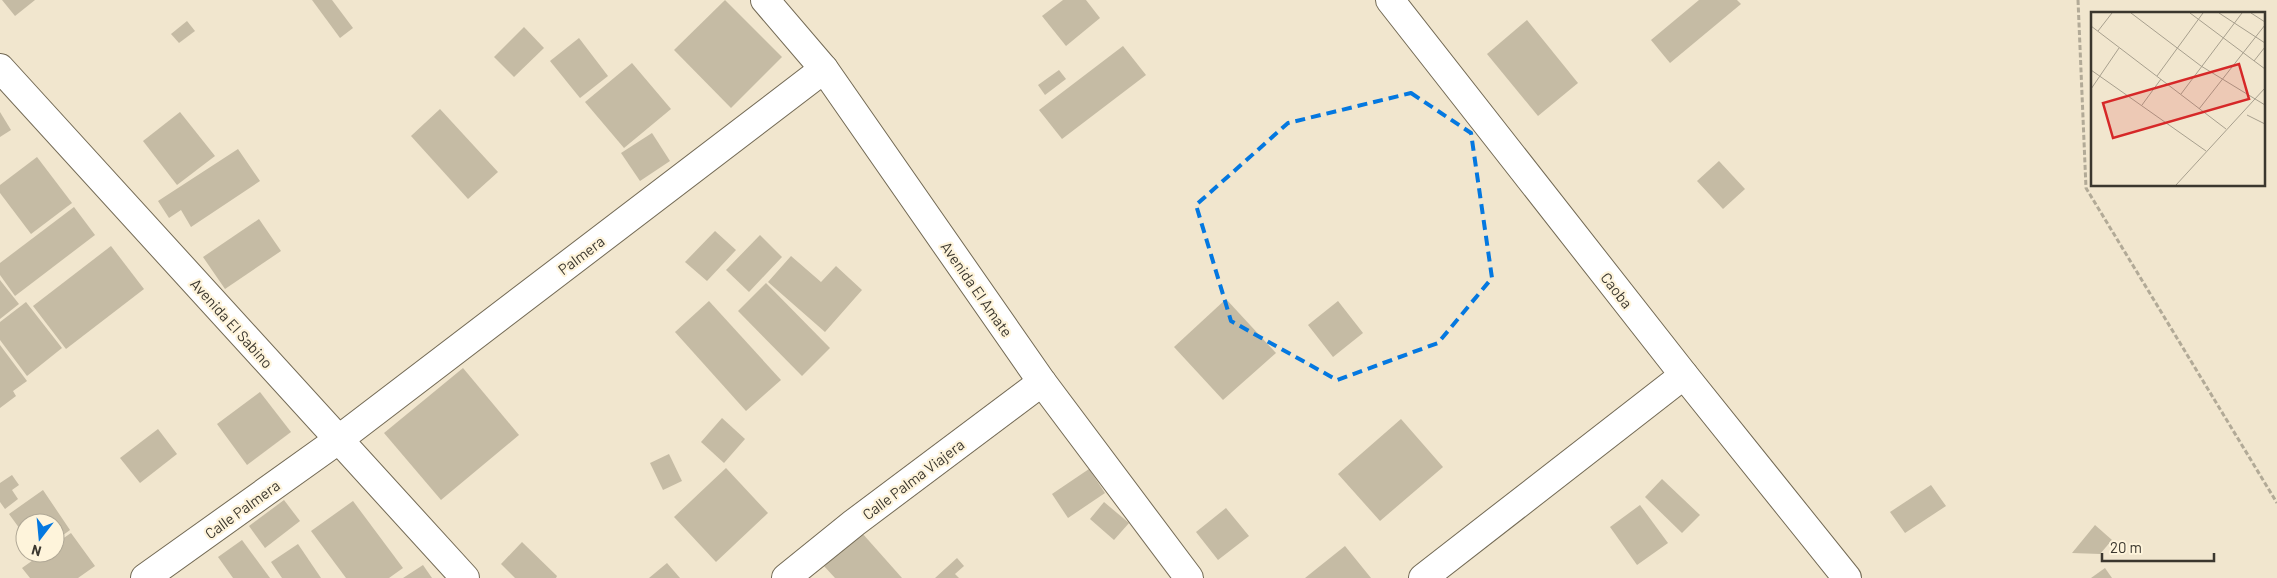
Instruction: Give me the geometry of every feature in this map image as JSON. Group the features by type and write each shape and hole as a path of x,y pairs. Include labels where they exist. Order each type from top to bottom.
{"street":[{"name":"Avenida El Amate","path":"765,0 824,69 1042,382 1189,578"},
{"name":"Caoba","path":"1390,0 1684,375 1847,578"},
{"name":"Avenida El Sabino","path":"0,68 464,578"},
{"name":"Palmera","path":"338,440 824,69"},
{"path":"1423,578 1684,375"},
{"name":"Calle Palma Viajera","path":"786,578 854,523 1042,382"},
{"name":"Calle Palmera","path":"145,578 338,440"}],"path":[{"path":"2078,0 2086,188 2277,503"}],"highlighted area":[{"path":"1411,93 1471,133 1492,278 1438,343 1337,380 1231,321 1196,205 1288,123"}],"building":[{"path":"2,0 35,0 15,16"},
{"path":"312,0 332,0 353,28 340,38"},
{"path":"725,0 782,57 731,108 674,50"},
{"path":"1063,0 1086,0 1100,18 1066,46 1042,16"},
{"path":"1699,0 1737,0 1741,4 1670,63 1651,40"},
{"path":"1527,20 1578,83 1538,116 1487,54"},
{"path":"187,21 195,31 179,43 171,34"},
{"path":"524,27 544,48 514,77 494,57"},
{"path":"579,38 608,76 580,98 550,61"},
{"path":"1123,46 1146,75 1062,139 1039,110"},
{"path":"632,63 671,109 624,148 585,102"},
{"path":"1059,70 1066,79 1045,95 1038,85"},
{"path":"440,109 498,172 468,199 411,136"},
{"path":"0,112 11,130 0,137"},
{"path":"180,112 215,156 177,185 143,141"},
{"path":"652,133 670,161 640,181 621,153"},
{"path":"238,149 260,181 191,227 181,210 169,218 158,201"},
{"path":"37,157 72,203 31,234 0,193 0,185"},
{"path":"1719,161 1745,189 1723,209 1697,181"},
{"path":"74,207 95,235 15,296 0,275 0,263"},
{"path":"259,219 281,251 225,289 203,257"},
{"path":"715,231 736,250 707,281 685,262"},
{"path":"760,235 782,257 749,292 726,270"},
{"path":"111,246 144,289 66,349 33,306"},
{"path":"791,256 821,282 836,266 862,290 825,332 768,282"},
{"path":"0,280 19,304 0,319"},
{"path":"766,283 830,348 802,376 738,311"},
{"path":"1226,299 1276,353 1223,400 1174,347"},
{"path":"709,301 781,380 746,411 675,332"},
{"path":"1338,301 1363,333 1333,357 1308,325"},
{"path":"26,302 62,348 27,376 0,340 0,322"},
{"path":"0,345 27,381 13,391 16,396 0,408"},
{"path":"463,368 519,435 441,500 384,433"},
{"path":"260,392 291,432 247,465 217,424"},
{"path":"722,418 745,439 724,463 701,442"},
{"path":"1401,419 1443,467 1380,521 1338,474"},
{"path":"158,429 177,454 140,483 120,458"},
{"path":"669,454 682,481 663,490 650,463"},
{"path":"726,468 768,513 716,562 674,517"},
{"path":"1089,469 1105,493 1068,518 1052,494"},
{"path":"12,475 19,485 12,490 18,499 5,509 0,502 0,483"},
{"path":"1662,479 1700,515 1682,533 1645,497"},
{"path":"1931,485 1946,506 1905,533 1890,512"},
{"path":"43,490 59,513 15,513 15,522 9,514"},
{"path":"284,500 300,521 265,548 249,526"},
{"path":"353,501 403,568 389,578 346,578 311,531"},
{"path":"1104,502 1129,523 1114,540 1090,519"},
{"path":"1640,505 1668,543 1637,565 1610,527"},
{"path":"1226,508 1249,536 1218,560 1196,532"},
{"path":"65,523 70,530 65,534"},
{"path":"2095,525 2112,540 2100,554 2072,553"},
{"path":"71,533 95,566 78,578 30,578 22,568 29,563 65,563 65,537"},
{"path":"862,533 902,578 835,578 824,566"},
{"path":"242,540 270,578 233,578 218,557"},
{"path":"522,542 557,576 556,578 515,578 501,564"},
{"path":"298,544 321,578 282,578 271,562"},
{"path":"1345,546 1371,578 1305,578"},
{"path":"957,558 964,566 955,574 959,578 935,578"},
{"path":"667,563 680,578 649,578"},
{"path":"423,565 432,578 403,578"},
{"path":"2105,568 2112,578 2091,578"}]}
